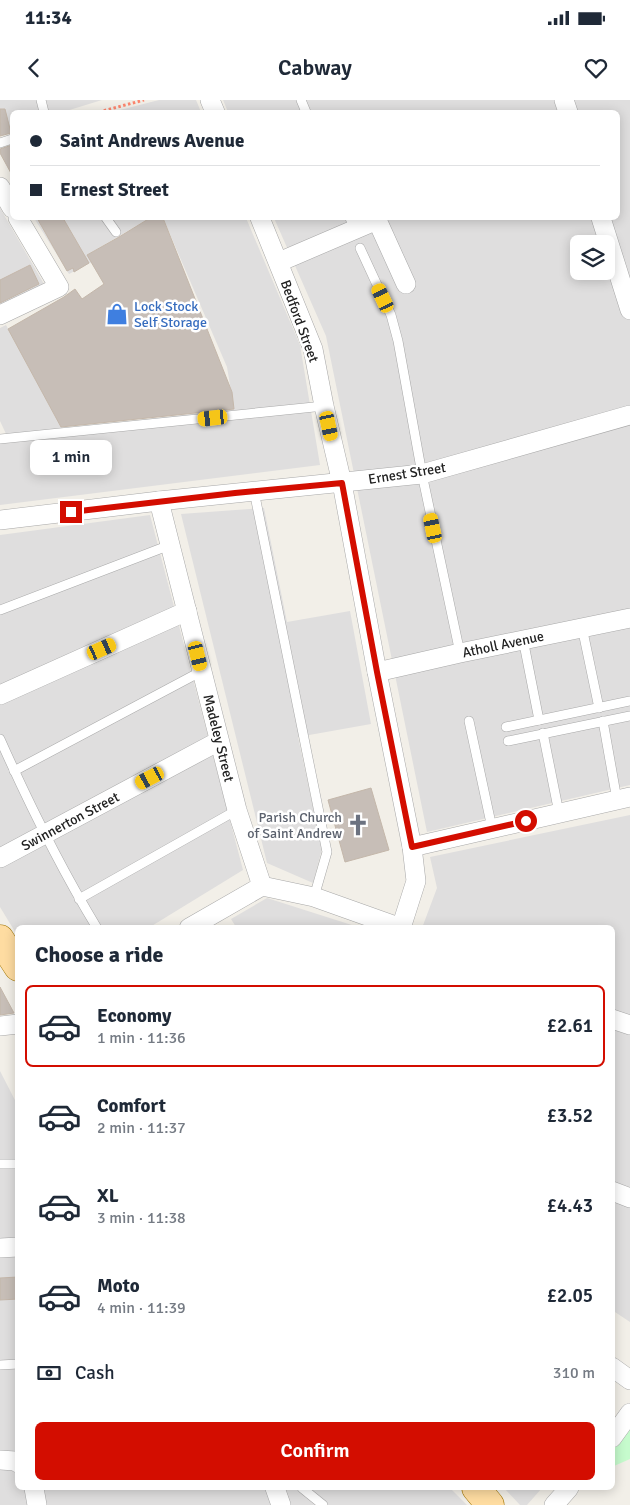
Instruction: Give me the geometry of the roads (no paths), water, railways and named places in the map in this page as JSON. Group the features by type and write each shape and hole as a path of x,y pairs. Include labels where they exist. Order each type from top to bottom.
{"main road":[{"path":"0,938 15,962"},
{"path":"478,1490 490,1505"}],"street":[{"path":"0,187 10,204"},
{"path":"0,315 59,287 19,220"},
{"name":"Bedford Street","path":"261,220 314,349 324,406 342,483 412,847 416,881 402,925"},
{"path":"279,262 352,224 378,220 406,284"},
{"path":"602,220 630,310"},
{"name":"Ernest Street","path":"0,520 159,501 422,474 630,416"},
{"name":"Madeley Street","path":"159,501 237,810 262,886"},
{"path":"0,694 187,611"},
{"name":"Atholl Avenue","path":"377,672 460,652 630,618"},
{"name":"Swinnerton Street","path":"0,858 219,741"},
{"path":"412,847 624,799"},
{"path":"194,925 262,886 314,897 393,925"},
{"path":"615,1019 630,1025"},
{"path":"0,1026 15,1024"},
{"path":"615,1192 630,1198"},
{"path":"0,1248 15,1247"},
{"path":"615,1368 630,1380"},
{"path":"615,1433 630,1414"},
{"path":"0,1460 15,1461"},
{"path":"34,1490 37,1505"},
{"path":"276,1490 281,1505"},
{"path":"554,1505 567,1490"}],"lane":[{"path":"107,220 116,232"},
{"path":"360,248 391,315 398,341 422,474 460,652"},
{"path":"0,439 324,406"},
{"path":"254,491 327,852 314,897"},
{"path":"0,610 170,544"},
{"path":"582,627 599,708"},
{"path":"523,640 540,720"},
{"path":"14,771 202,671"},
{"path":"506,727 630,701"},
{"path":"508,741 630,716"},
{"path":"469,721 492,828"},
{"path":"603,721 624,799"},
{"path":"543,733 559,813"},
{"path":"0,740 45,834 79,899 95,925"},
{"path":"79,899 237,810"},
{"path":"0,1164 15,1164"},
{"path":"0,1365 15,1364"},
{"path":"305,1490 324,1505"}],"place":[{"name":"Lock Stock Self Storage","path":"117,314"},
{"name":"Parish Church of Saint Andrew","path":"358,825"}]}
